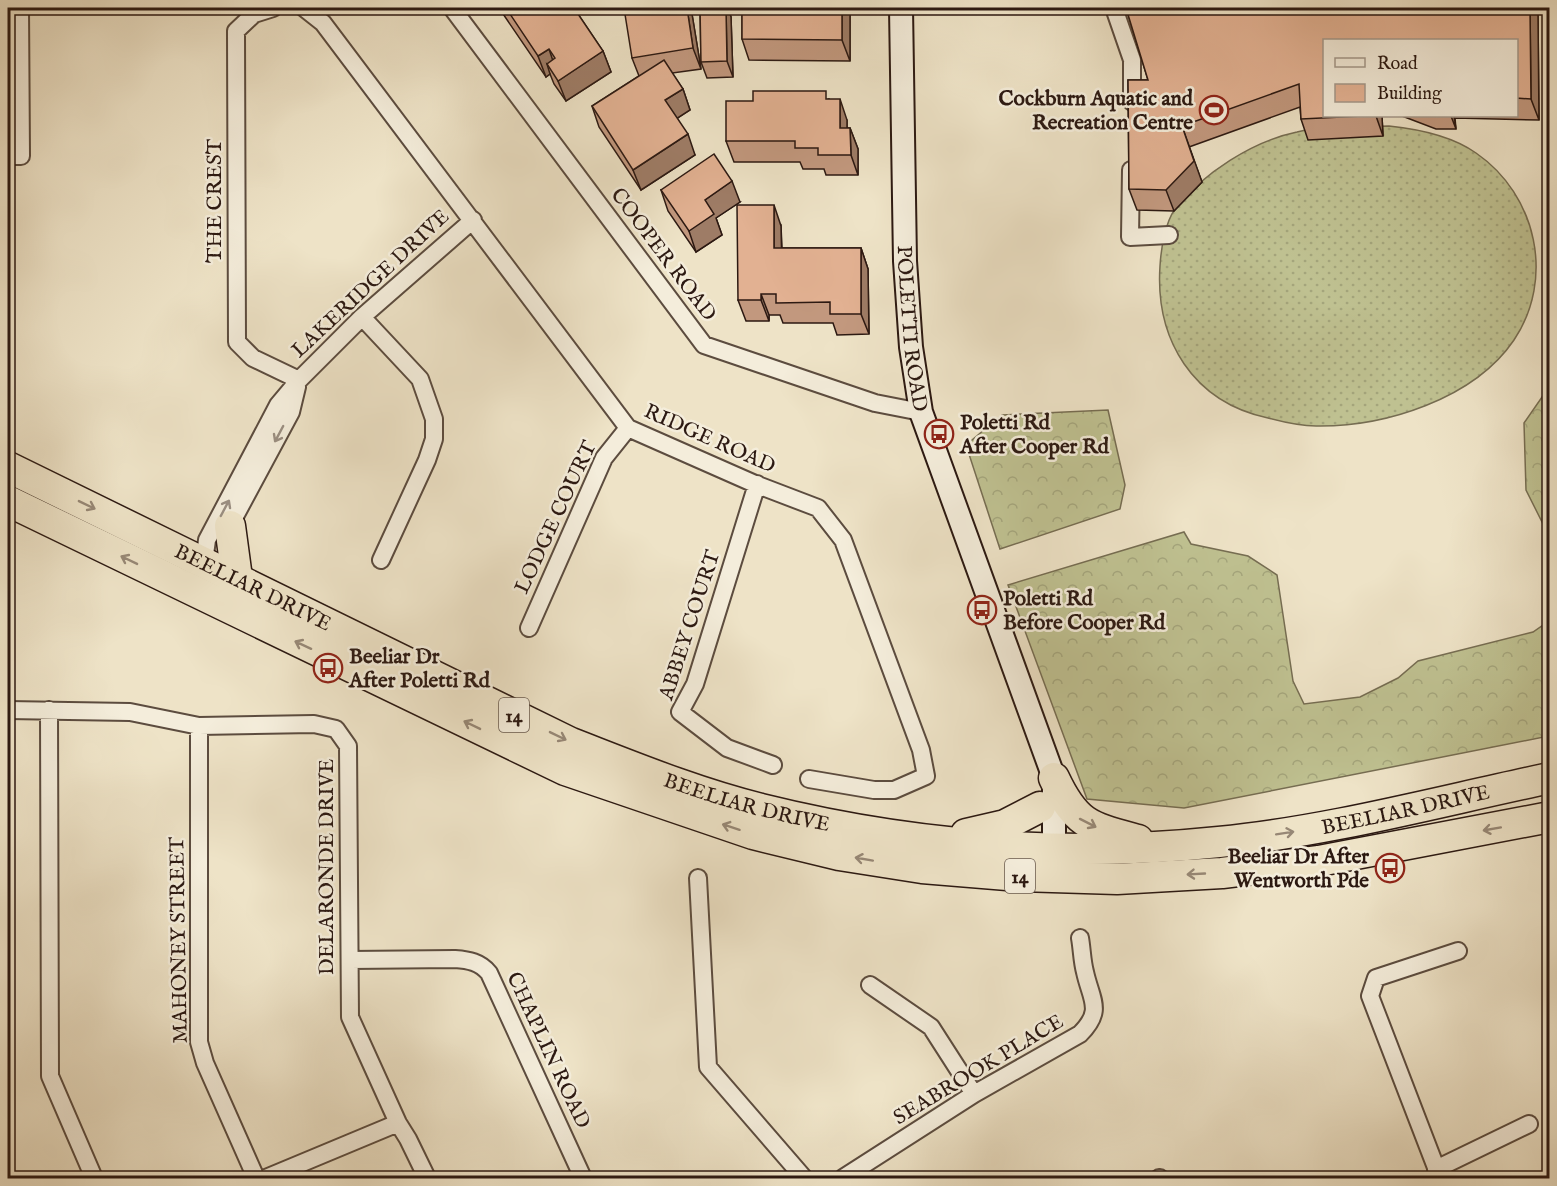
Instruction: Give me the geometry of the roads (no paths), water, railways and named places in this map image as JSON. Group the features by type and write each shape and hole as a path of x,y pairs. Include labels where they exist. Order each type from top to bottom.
{"highway":[{"name":"BEELIAR DRIVE","path":"8,467 571,743 644,771 758,808 840,826 934,841 1044,848 1165,847 1220,843 1327,826 1550,778"},
{"name":"BEELIAR DRIVE","path":"8,501 565,770 628,794 765,838 839,855 922,868 1020,876 1117,879 1222,873 1319,861 1550,818"},
{"path":"230,526 237,578"},
{"path":"1054,778 1066,804 1080,819 1094,827 1165,847"},
{"path":"934,841 1005,825 1040,807"}],"main road":[{"name":"POLETTI ROAD","path":"902,8 905,261 911,347 921,412 1054,778 1055,831 1051,843 1044,848 1038,831 1039,737"},
{"path":"922,868 1031,856 1044,848 1053,856 1082,869 1117,879"}],"street":[{"path":"8,156 21,156 20,8"},
{"name":"THE CREST","path":"273,8 254,14 236,31 237,342 253,358 299,380"},
{"name":"RIDGE ROAD","path":"304,8 322,23 628,428 757,484 818,507 843,540 921,750 926,776 894,790 874,790 809,779"},
{"name":"COOPER ROAD","path":"452,8 704,345 875,404 921,412"},
{"path":"1114,8 1132,60 1132,113"},
{"path":"1131,158 1130,237 1169,235"},
{"name":"LAKERIDGE DRIVE","path":"204,562 207,540 278,405 299,380 362,316 473,220"},
{"path":"362,316 420,379 434,419 434,439 381,560"},
{"name":"LAKERIDGE DRIVE","path":"170,579 187,574 220,547 291,412 299,380"},
{"name":"LODGE COURT","path":"529,628 604,458 628,428"},
{"name":"ABBEY COURT","path":"757,484 695,684 680,712 727,748 773,765"},
{"path":"204,562 207,580 220,603"},
{"path":"49,710 49,1069 54,1090 94,1179"},
{"name":"DELARONDE DRIVE","path":"8,711 130,712 199,726 314,724 336,729 348,746 350,1017 398,1123 427,1179"},
{"name":"MAHONEY STREET","path":"199,726 200,1042 205,1063 256,1179"},
{"path":"698,878 708,1067 804,1179"},
{"name":"SEABROOK PLACE","path":"843,1179 974,1094 1080,1034 1092,1022 1095,1005 1085,972 1080,938"},
{"path":"1458,951 1376,978 1370,996 1438,1174 1529,1124"},
{"name":"CHAPLIN ROAD","path":"350,960 455,959 467,960 484,967 489,973 583,1179"},
{"path":"870,985 931,1027 974,1094"},
{"path":"266,1179 398,1123"}],"place":[{"name":"Cockburn Aquatic and Recreation Centre","path":"1214,110"},
{"name":"Poletti Rd After Cooper Rd","path":"939,434"},
{"name":"Poletti Rd Before Cooper Rd","path":"982,610"},
{"name":"Beeliar Dr After Poletti Rd","path":"328,668"},
{"name":"Beeliar Dr After Wentworth Pde","path":"1390,868"}]}
